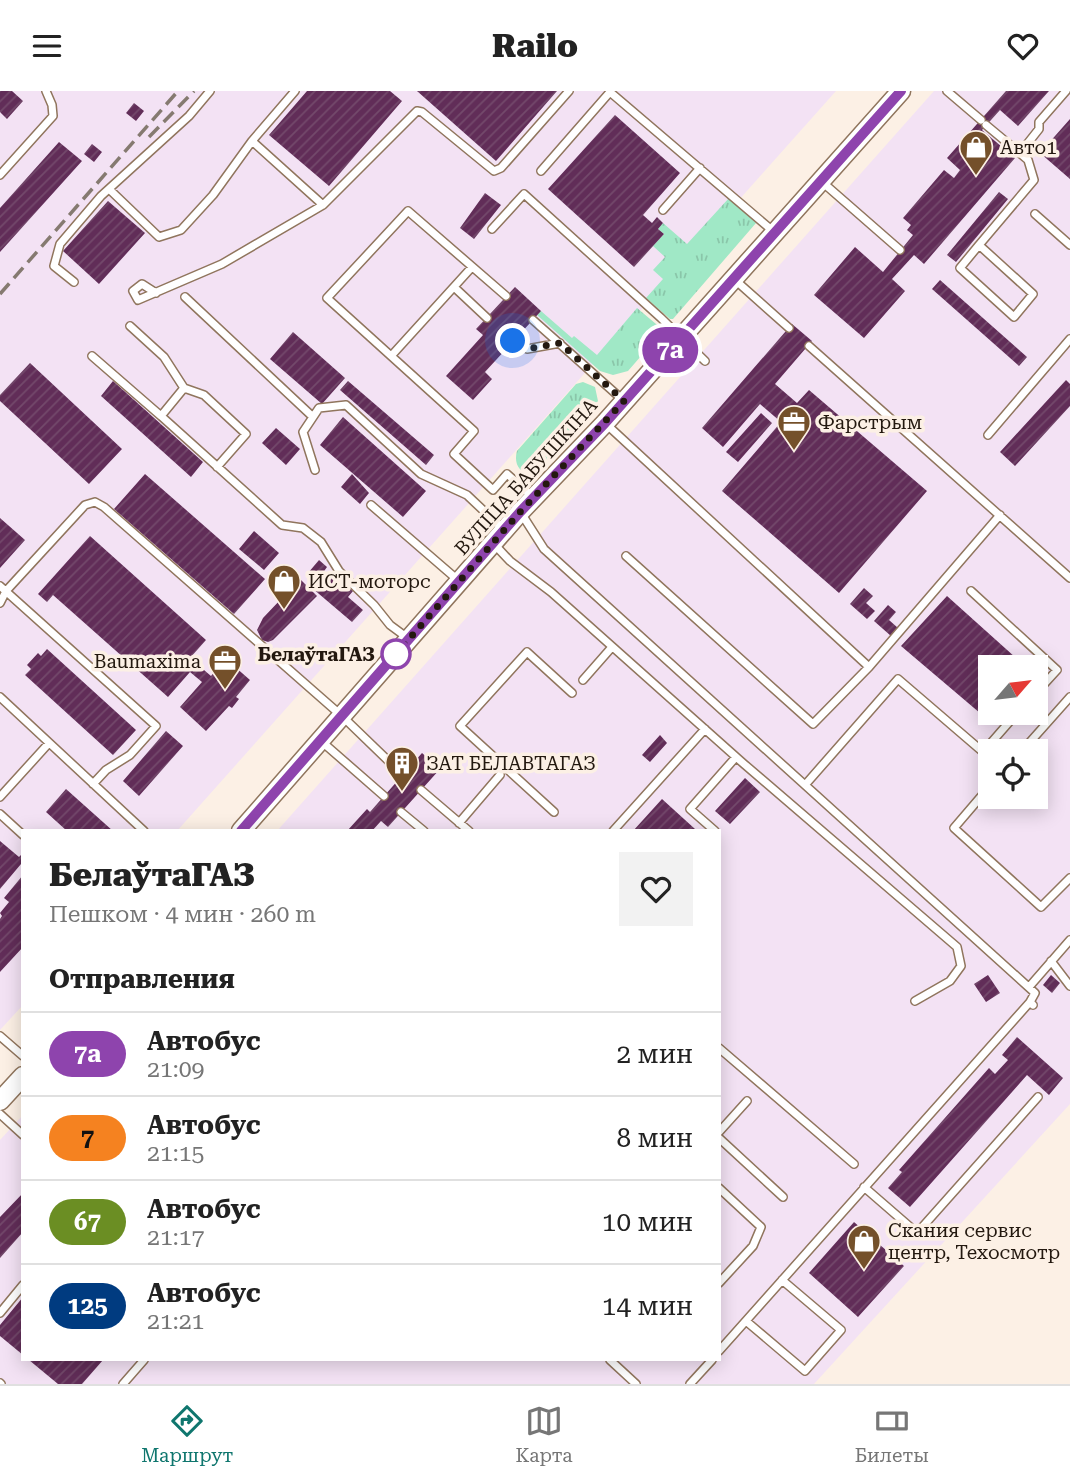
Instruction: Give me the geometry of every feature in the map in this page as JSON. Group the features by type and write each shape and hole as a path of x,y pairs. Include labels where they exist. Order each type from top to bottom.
{"street":[{"name":"ВУЛІЦА БАБУШКІНА","path":"243,829 520,512 605,423 901,91"},
{"path":"0,1101 21,1078"}],"lane":[{"path":"0,175 53,116 46,91"},
{"path":"74,282 54,266 60,244 109,189 189,116 210,91"},
{"path":"109,189 159,237 181,230 213,195 252,141 295,91"},
{"path":"156,293 222,264 323,205 417,111 422,111 494,171 501,168 569,91"},
{"path":"947,91 1028,160 1034,180 979,245 960,268 1014,317 1033,294 979,245"},
{"path":"1020,153 1040,129 1039,122 1066,91"},
{"path":"541,171 610,92 775,233"},
{"path":"252,141 323,205"},
{"path":"663,210 700,168"},
{"path":"821,181 900,250"},
{"path":"492,229 524,194 705,361"},
{"path":"506,296 408,211 327,298 474,431 454,454 493,490 507,474 534,498"},
{"path":"1035,214 1070,245"},
{"path":"392,355 472,267"},
{"path":"733,279 789,328"},
{"path":"454,287 487,318"},
{"path":"185,297 313,417"},
{"path":"533,320 624,401"},
{"path":"130,326 164,357 184,388 204,395 246,434 217,467"},
{"path":"988,435 1070,339"},
{"path":"513,341 527,349 560,343"},
{"path":"808,346 1070,578"},
{"path":"92,356 282,525 303,528 321,542 338,571 374,605 390,625 410,639"},
{"path":"160,416 184,388"},
{"path":"315,470 303,432 319,408 346,405 421,474 467,495 500,537 510,561 551,592 736,757 957,947 961,966 950,981 915,1001"},
{"path":"605,423 869,667"},
{"path":"0,603 3,588 85,505 95,502 104,507 343,717 403,775"},
{"path":"371,505 460,582"},
{"path":"520,512 544,549 1035,993 1031,1004 721,1349"},
{"path":"626,556 813,724 869,667 1000,515"},
{"path":"3,588 156,726 130,755 106,770 93,784"},
{"path":"971,591 1040,655"},
{"path":"583,680 612,647"},
{"path":"554,812 460,726 527,652 572,693"},
{"path":"1048,663 1056,670 1048,679"},
{"path":"805,785 898,679 983,753 1007,725"},
{"path":"1033,739 1070,697"},
{"path":"0,698 142,829"},
{"path":"615,829 705,729"},
{"path":"321,741 384,796"},
{"path":"0,797 49,743"},
{"path":"713,829 690,809 736,757"},
{"path":"459,823 500,775"},
{"path":"421,790 466,829"},
{"path":"978,800 954,828 1041,907 1070,878"},
{"path":"401,812 422,829"},
{"path":"0,814 21,833"},
{"path":"1029,987 1070,940"},
{"path":"1052,961 1070,986"},
{"path":"0,1036 21,1054"},
{"path":"721,1050 854,1164"},
{"path":"864,1187 917,1233 1038,1097"},
{"path":"721,1130 747,1101"},
{"path":"0,1114 21,1133"},
{"path":"721,1140 783,1197"},
{"path":"721,1190 761,1227 754,1246 721,1281"},
{"path":"746,1321 805,1371 841,1330 782,1280"},
{"path":"0,1313 21,1287"},
{"path":"123,1384 143,1361"},
{"path":"611,1361 636,1384"},
{"path":"694,1383 711,1361"}],"shaded area":[{"path":"0,91 836,91 179,829 21,829 21,1007 0,1030"},
{"path":"934,91 1070,91 1070,1104 814,1384 0,1384 0,1140 21,1117 21,1361 721,1361 721,829 279,829"}],"green space":[{"path":"729,198 756,223 673,319 670,319 646,298 663,279 653,270 665,257 653,246 664,234 658,229 663,223 687,244"},
{"path":"637,308 662,329 662,332 628,371 613,375 600,371 537,315 541,311 597,355"},
{"path":"583,382 595,387 598,401 536,472 522,471 516,461 517,451 576,384"}],"building":[{"path":"0,91 12,91 23,101 7,119 0,112"},
{"path":"307,91 390,91 402,101 329,186 269,135"},
{"path":"417,91 557,91 496,161"},
{"path":"1006,91 1049,91 1018,126 1000,110 982,130 1015,158 924,264 914,255 892,279 905,291 864,338 814,295 855,247 883,272 913,235 907,230 911,225 903,218 944,170 954,178 960,170 947,158"},
{"path":"134,103 144,111 136,121 126,113"},
{"path":"615,115 680,173 643,215 652,223 657,217 663,223 658,229 664,234 634,267 548,189"},
{"path":"1070,119 1070,179 1040,153"},
{"path":"59,142 82,161 0,252 0,208"},
{"path":"92,144 102,152 94,162 84,154"},
{"path":"999,192 1008,199 956,262 947,255"},
{"path":"485,193 501,205 474,239 460,228"},
{"path":"108,201 145,233 99,284 63,251"},
{"path":"940,280 1027,357 1019,366 932,289"},
{"path":"515,287 541,311 485,372 492,379 473,400 446,376 483,335 476,329"},
{"path":"792,324 812,341 775,384 797,403 809,390 927,491 839,593 722,491 781,422 760,404 723,447 702,428"},
{"path":"293,332 345,378 322,404 270,359"},
{"path":"30,363 122,449 89,484 0,401 0,395"},
{"path":"1066,380 1070,384 1070,406 1015,466 1000,452"},
{"path":"113,381 203,462 191,477 101,396"},
{"path":"348,381 434,455 426,465 340,390"},
{"path":"761,413 772,423 738,462 726,452"},
{"path":"343,417 426,491 403,517 320,445"},
{"path":"276,428 300,449 286,465 262,443"},
{"path":"145,474 265,579 234,614 114,509"},
{"path":"352,474 369,493 360,504 341,487"},
{"path":"0,518 25,540 0,568"},
{"path":"254,531 279,553 264,570 239,549"},
{"path":"90,536 206,640 190,658 211,676 226,659 250,680 236,697 239,699 232,708 229,706 206,731 180,707 202,682 190,672 168,697 53,595 47,602 38,594"},
{"path":"319,560 327,567 322,574 329,580 334,575 353,591 348,597 363,610 352,622 312,588 318,581 308,573"},
{"path":"300,579 317,596 273,640 262,640 257,630 263,618"},
{"path":"864,588 873,596 866,603 875,611 867,619 850,604"},
{"path":"947,596 1013,655 978,655 978,711 901,646"},
{"path":"888,605 896,612 889,620 898,628 891,636 874,621"},
{"path":"47,649 136,730 113,755 25,675 31,669 27,665 38,653 41,656"},
{"path":"166,731 183,746 139,796 123,781"},
{"path":"660,735 667,743 650,762 642,755"},
{"name":"ЗАТ БЕЛАВТАГАЗ","path":"422,753 440,769 388,827 381,821 374,829 349,829 367,809 370,812"},
{"path":"745,778 760,792 730,824 715,811"},
{"path":"66,789 111,829 65,829 46,812"},
{"path":"662,799 695,829 635,829"},
{"path":"0,841 19,857 21,855 21,864 0,889"},
{"path":"21,877 21,949 0,972 0,913 9,902 4,898"},
{"path":"988,975 1000,993 986,1002 974,984"},
{"path":"1051,975 1060,983 1052,993 1043,985"},
{"path":"1017,1037 1063,1078 1049,1095 1027,1075 910,1207 888,1188 902,1172 899,1170 989,1068 995,1074 1008,1060 1002,1055"},
{"path":"21,1195 21,1234 0,1258 0,1217"},
{"path":"854,1222 904,1266 858,1317 809,1273"},
{"path":"21,1299 21,1353 0,1336 0,1325"},
{"path":"30,1361 102,1361 82,1384 58,1384"}],"railway":[{"path":"0,294 178,91"},
{"path":"149,137 194,91"}],"bus line":[{"name":"7а","path":"243,829 520,512 605,423 901,91"}],"place":[{"name":"Авто1","path":"976,177"},
{"name":"Фарстрым","path":"794,452"},
{"name":"ИСТ-моторс","path":"284,611"},
{"name":"БелаўтаГАЗ","path":"396,654"},
{"name":"Baumaxima","path":"225,691"},
{"name":"ЗАТ БЕЛАВТАГАЗ","path":"402,793"},
{"name":"Скания сервис центр, Техосмотр","path":"864,1271"}],"route":[{"path":"396,654 520,512 624,401 560,343 527,349 513,341"}]}
